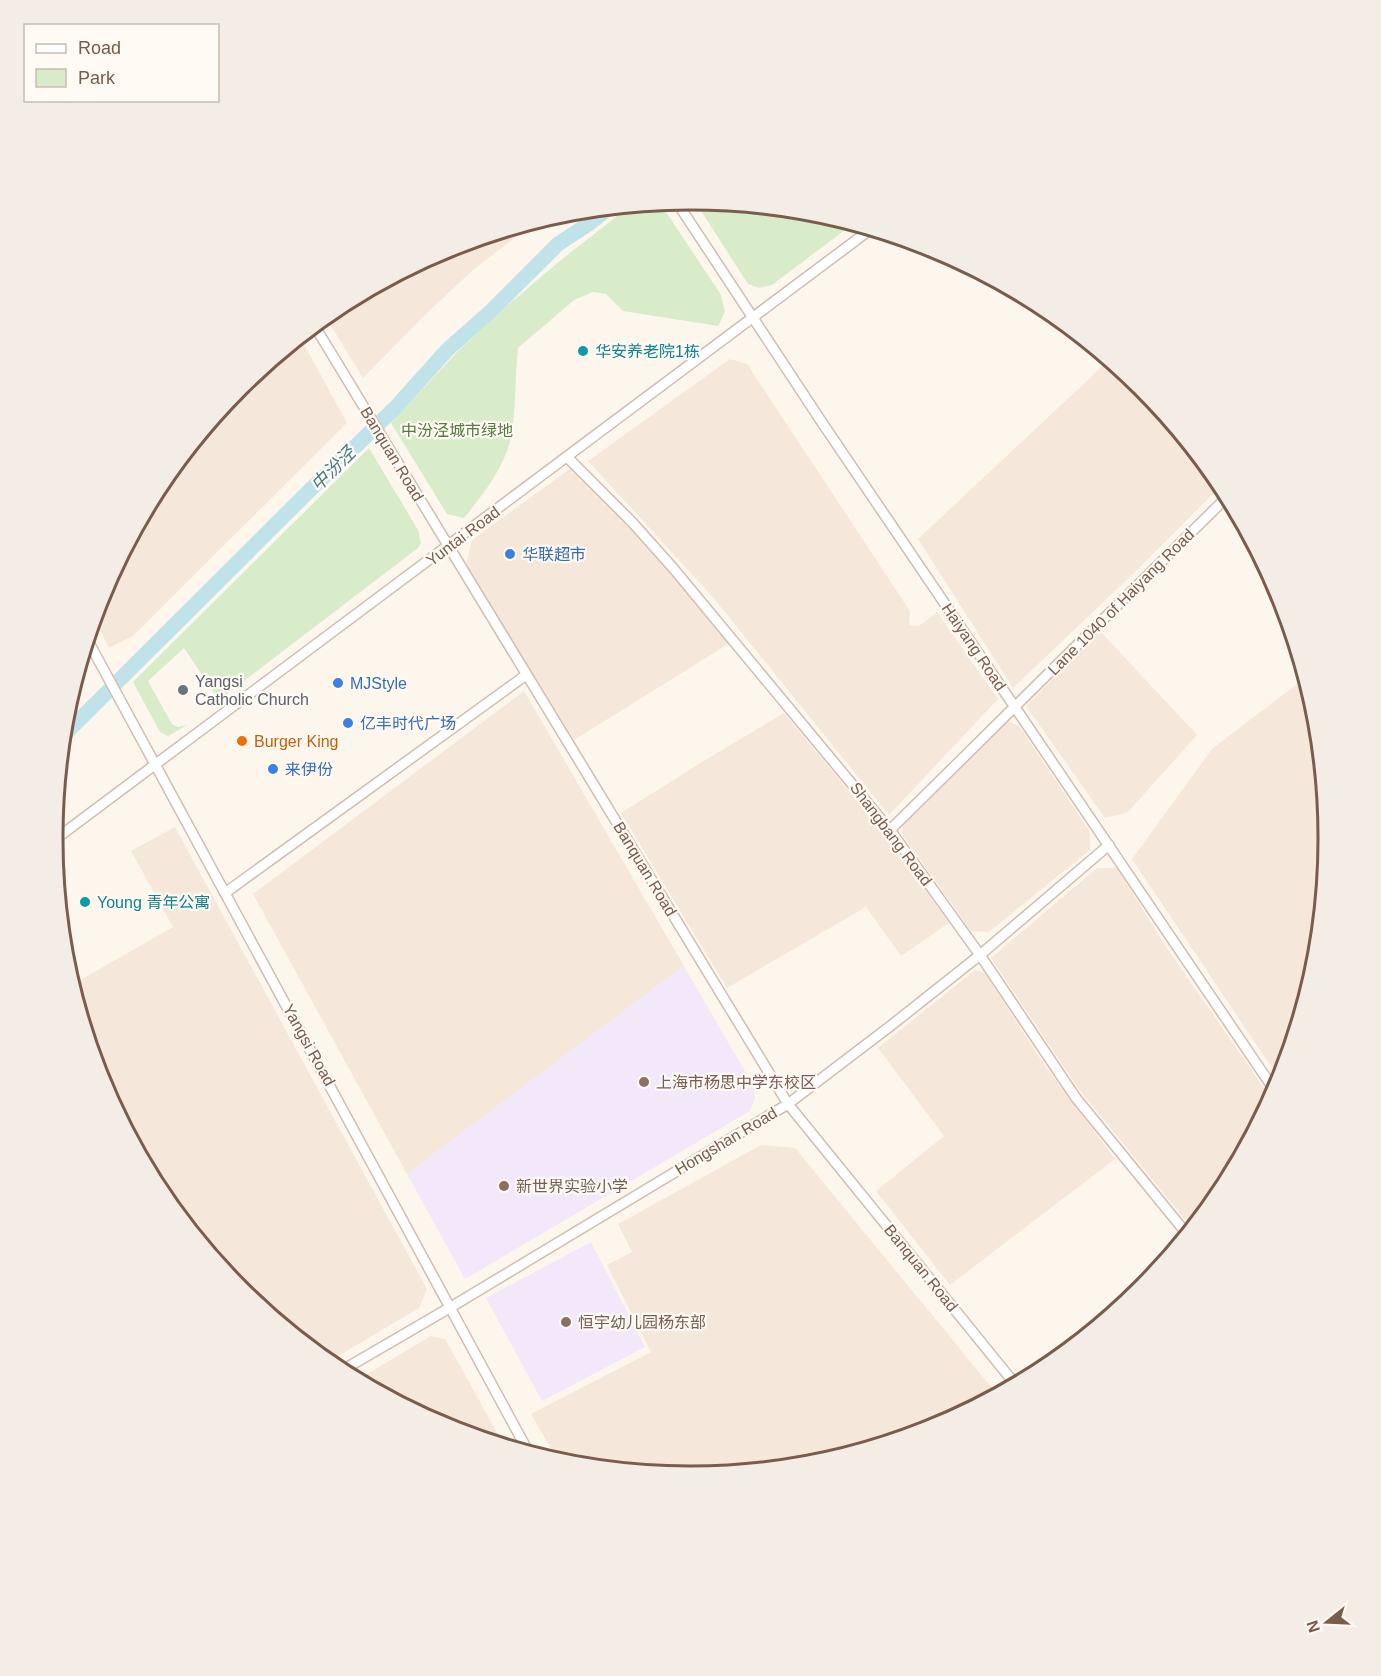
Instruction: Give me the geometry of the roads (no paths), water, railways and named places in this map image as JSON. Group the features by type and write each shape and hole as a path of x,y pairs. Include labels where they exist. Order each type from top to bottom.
{"street":[{"name":"Haiyang Road","path":"682,210 823,424 1268,1081"},
{"name":"Yuntai Road","path":"63,834 864,235"},
{"name":"Banquan Road","path":"318,333 788,1104 1010,1378"},
{"name":"Shangbang Road","path":"567,457 632,522 673,568 890,830 980,955 1076,1098 1182,1228"},
{"name":"Lane 1040 of Haiyang Road","path":"890,830 1221,503"},
{"name":"Yangsi Road","path":"92,649 523,1443"},
{"path":"225,893 526,675"},
{"name":"Hongshan Road","path":"351,1365 788,1104 980,955 1109,845"}],"waterway":[{"name":"中汾泾","path":"73,726 395,408 448,349 491,311 558,244 596,218"}],"place":[{"name":"华安养老院1栋","path":"583,351"},
{"name":"华联超市","path":"510,554"},
{"name":"MJStyle","path":"338,683"},
{"name":"Yangsi Catholic Church","path":"183,690"},
{"name":"亿丰时代广场","path":"348,723"},
{"name":"Burger King","path":"242,741"},
{"name":"来伊份","path":"273,769"},
{"name":"Young 青年公寓","path":"85,902"},
{"name":"上海市杨思中学东校区","path":"644,1082"},
{"name":"新世界实验小学","path":"504,1186"},
{"name":"恒宇幼儿园杨东部","path":"566,1322"}],"park label":[{"name":"中汾泾城市绿地","path":"457,430"}]}
